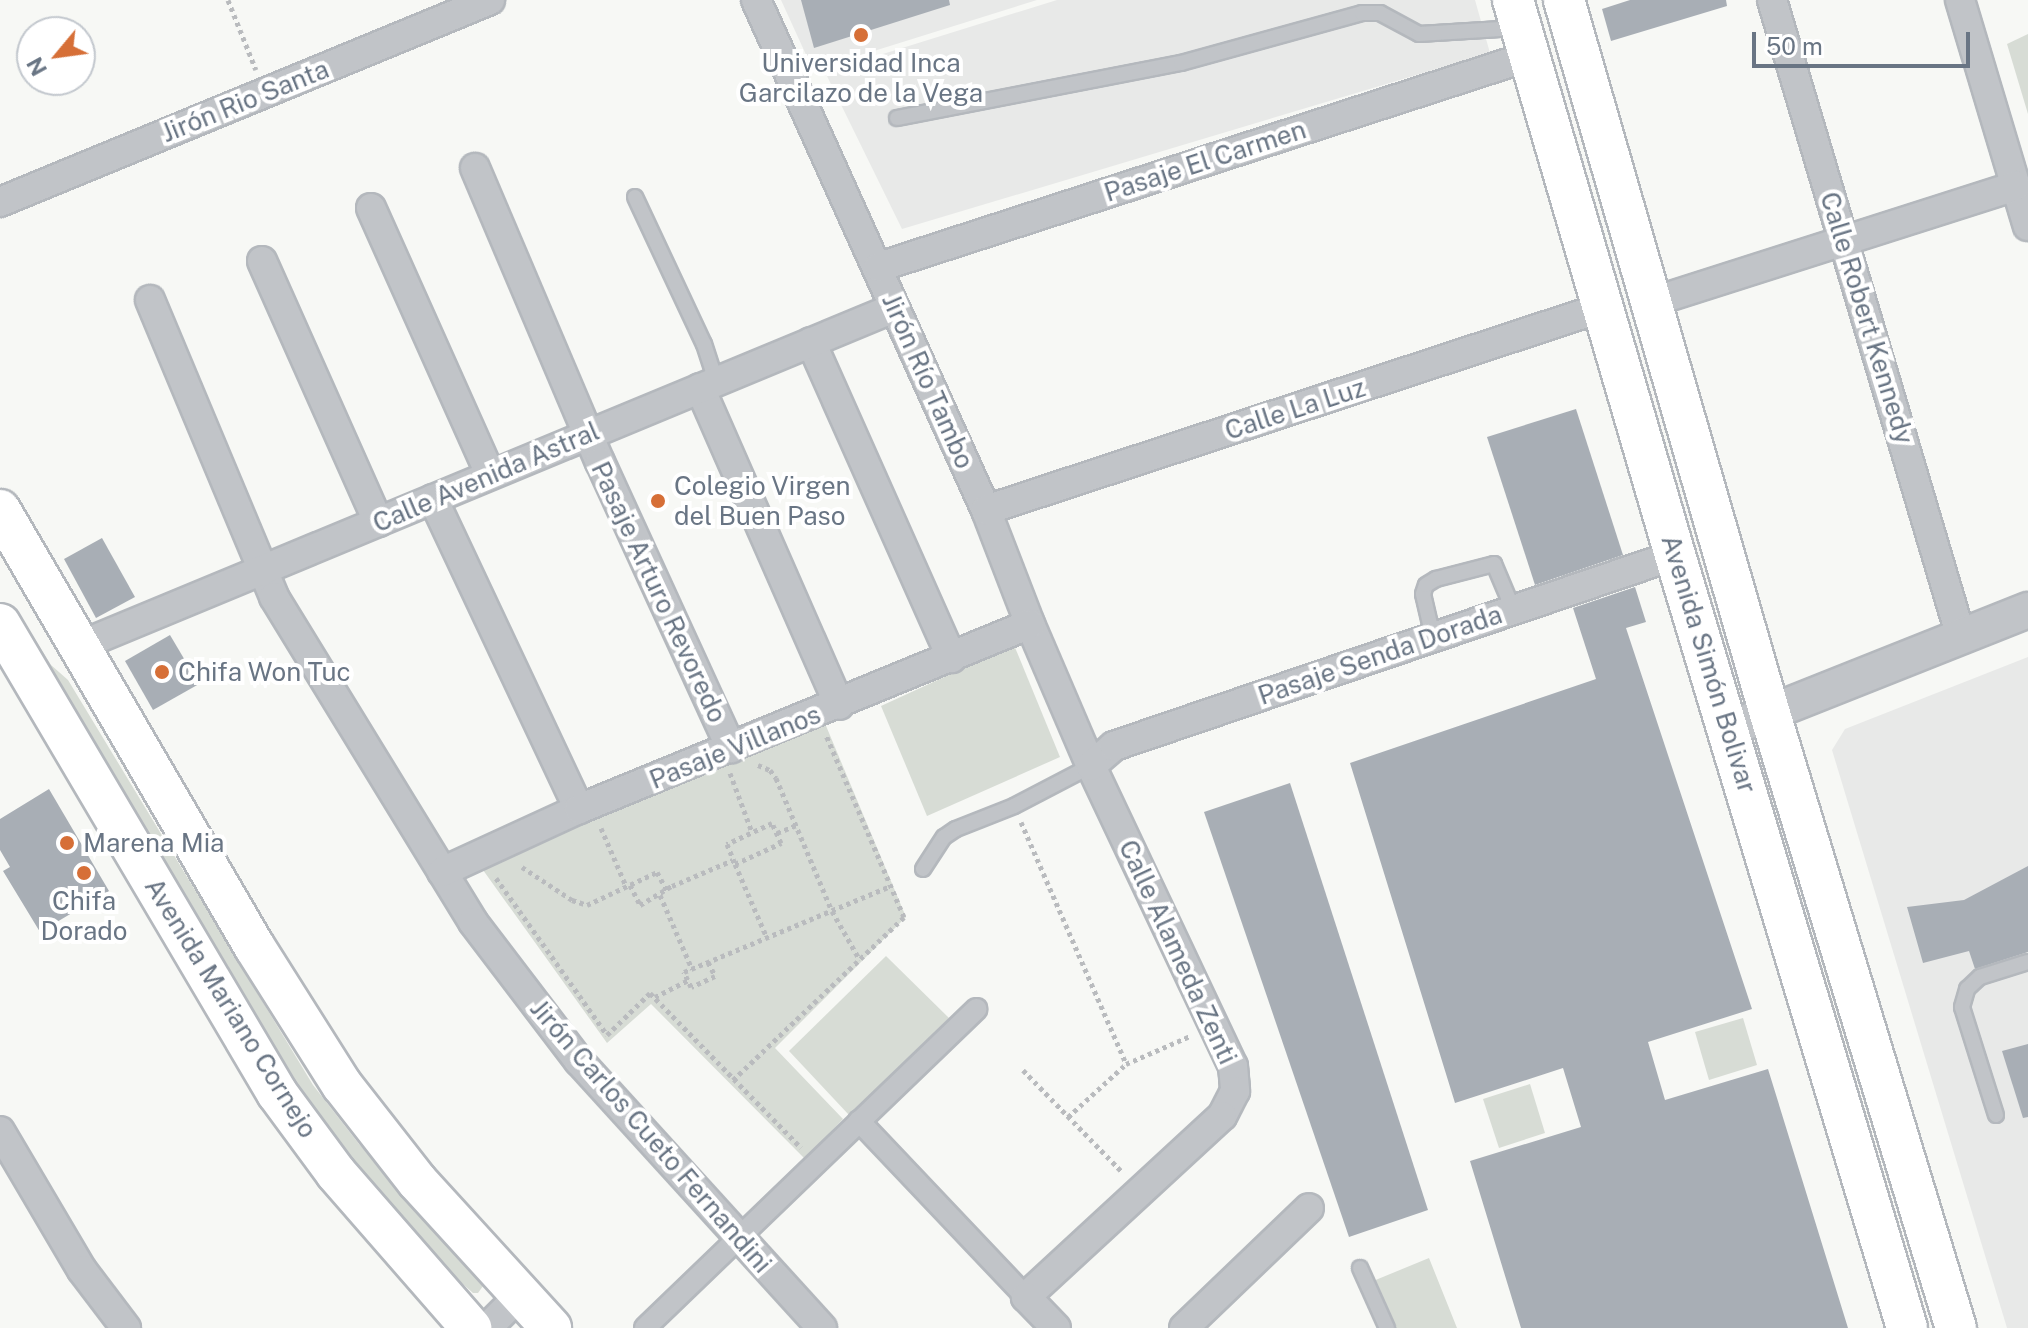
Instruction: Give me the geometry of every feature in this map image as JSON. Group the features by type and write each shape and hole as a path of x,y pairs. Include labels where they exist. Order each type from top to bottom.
{"main road":[{"name":"Avenida Simón Bolivar","path":"1564,0 1770,714 1956,1328"},
{"name":"Avenida Simón Bolivar","path":"1522,28 1675,555 1907,1328"},
{"name":"Avenida Mariano Cornejo","path":"4,526 45,587 254,946 342,1085 417,1181 551,1328"},
{"path":"0,614 45,587"},
{"name":"Avenida Mariano Cornejo","path":"0,624 277,1093 336,1173 471,1328"},
{"path":"1831,1069 1874,1056"}],"street":[{"name":"Jirón Rio Santa","path":"0,202 490,0"},
{"name":"Jirón Río Tambo","path":"756,0 986,510 1030,624 1091,766"},
{"name":"Calle Robert Kennedy","path":"1772,0 1961,637"},
{"path":"1960,0 2028,226"},
{"name":"Pasaje El Carmen","path":"879,267 1522,28"},
{"name":"Pasaje Arturo Revoredo","path":"475,168 729,757"},
{"path":"1652,302 2016,186"},
{"path":"371,208 490,474"},
{"path":"262,261 378,522"},
{"name":"Jirón Carlos Cueto Fernandini","path":"150,300 274,597 473,922 579,1061 822,1328"},
{"name":"Calle La Luz","path":"986,510 1604,307"},
{"name":"Calle Avenida Astral","path":"79,646 894,308"},
{"path":"811,342 952,658"},
{"path":"708,385 830,715"},
{"path":"433,499 588,814"},
{"name":"Pasaje Senda Dorada","path":"1091,766 1114,746 1675,555"},
{"path":"1729,729 2028,610"},
{"name":"Pasaje Villanos","path":"442,872 830,715 1030,624"},
{"name":"Calle Alameda Zenti","path":"1026,1297 1222,1116 1235,1091 1233,1066 1217,1024 1091,766"},
{"path":"645,1328 976,1009"},
{"path":"859,1121 1056,1328"},
{"path":"0,1131 82,1270 126,1328"},
{"path":"1184,1328 1309,1208"},
{"path":"487,1328 520,1295"}],"lane":[{"path":"897,118 1181,63 1362,13 1380,13 1419,34 1522,28"},
{"path":"635,197 704,344 708,385"},
{"path":"1433,637 1423,594 1426,585 1436,579 1494,564 1501,574 1513,609"},
{"path":"923,869 944,837 1014,806 1091,766"},
{"path":"1996,1115 1962,1007 1967,989 1980,977 2028,962"},
{"path":"1360,1268 1387,1328"}],"path":[{"path":"228,0 265,93"},
{"path":"733,1080 904,917 830,715"},
{"path":"729,757 752,832"},
{"path":"756,765 770,770 776,778 832,911 860,960"},
{"path":"1014,806 1126,1064"},
{"path":"588,814 640,905 672,886 734,862 781,843 772,823 727,844 734,862 767,938"},
{"path":"777,833 797,825"},
{"path":"515,863 572,900 587,905 657,872 667,891"},
{"path":"494,876 607,1035 650,993 816,1163"},
{"path":"708,962 715,976 691,987 684,972 692,969 708,962 832,911 891,886"},
{"path":"660,895 692,969"},
{"path":"655,997 688,980"},
{"path":"1068,1117 1126,1064 1217,1024"},
{"path":"1023,1070 1141,1192"}],"shaded area":[{"name":"Universidad Inca Garcilazo de la Vega","path":"781,0 1037,0 813,70"},
{"path":"1057,0 1475,0 1490,53 902,229 825,72"},
{"path":"2028,34 2028,114 2007,44"},
{"path":"17,618 23,620 51,665 68,680 313,1085 359,1144 488,1279 478,1293 473,1293 435,1259 342,1169"},
{"path":"1014,645 1060,757 927,816 881,706"},
{"path":"2028,657 2028,1328 2007,1328 1832,750 1845,729"},
{"path":"824,721 906,917 775,1048 843,1119 805,1159 651,1004 607,1043 478,863"},
{"path":"886,956 949,1018 849,1115 789,1051"},
{"path":"1743,1018 1757,1065 1709,1080 1695,1032"},
{"path":"1530,1084 1545,1133 1499,1148 1483,1099"},
{"path":"1429,1258 1457,1328 1378,1328 1361,1286"}],"building":[{"path":"801,0 949,0 950,5 814,48"},
{"path":"1630,0 1726,0 1727,6 1611,41 1602,9"},
{"path":"1576,409 1623,555 1535,585 1487,437"},
{"path":"102,538 135,597 96,618 64,559"},
{"path":"1635,587 1646,622 1626,628 1752,1009 1648,1042 1665,1100 1768,1069 1848,1328 1521,1328 1470,1161 1581,1127 1563,1068 1455,1103 1350,763 1596,679 1573,608"},
{"name":"Chifa Won Tuc","path":"170,635 199,684 153,710 125,661"},
{"path":"1290,783 1428,1210 1349,1237 1204,812"},
{"path":"49,789 109,891 40,932 3,871 10,867 0,850 0,819"},
{"path":"2028,866 2028,952 1975,969 1969,951 1923,963 1907,907 1964,900"},
{"path":"2028,1044 2028,1117 2023,1118 2002,1051"}],"place":[{"name":"Universidad Inca Garcilazo de la Vega","path":"861,35"},
{"name":"Colegio Virgen del Buen Paso","path":"658,501"},
{"name":"Chifa Won Tuc","path":"162,672"},
{"name":"Marena Mia","path":"67,843"},
{"name":"Chifa Dorado","path":"84,873"}]}
